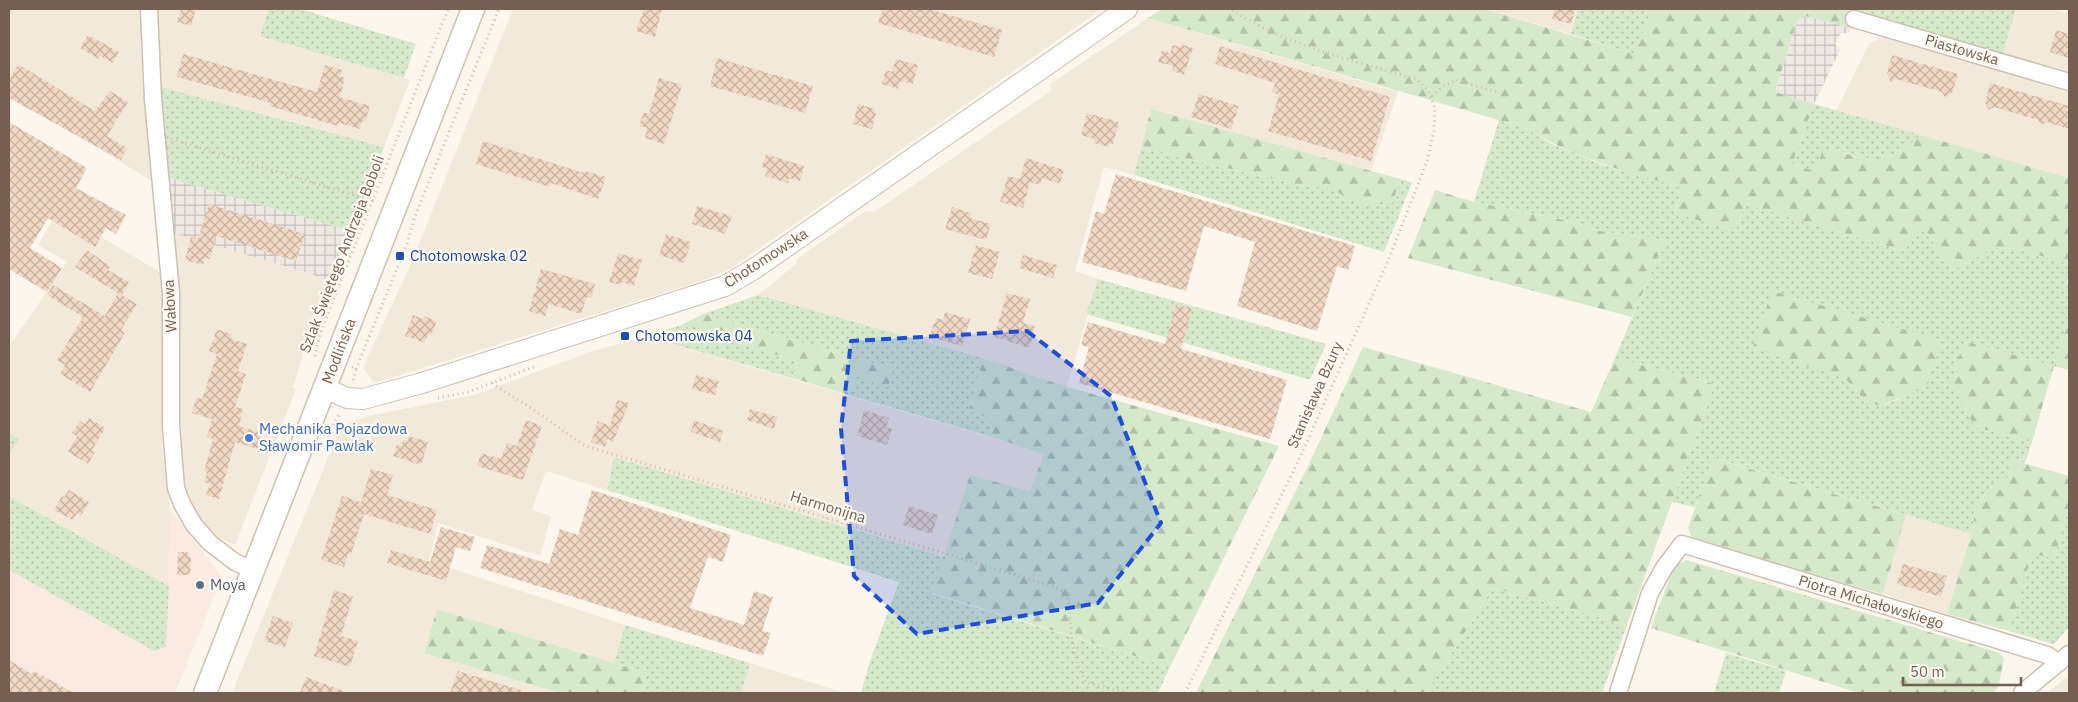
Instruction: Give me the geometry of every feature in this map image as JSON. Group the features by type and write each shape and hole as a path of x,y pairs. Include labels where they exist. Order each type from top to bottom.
{"main road":[{"name":"Modlińska","path":"205,693 473,9"}],"street":[{"name":"Wałowa","path":"149,9 156,135 171,293 171,426 176,488 182,504 194,525 210,543 235,562 252,570"},
{"name":"Chotomowska","path":"325,388 347,398 363,399 478,365 725,286 754,268 1127,9"},
{"name":"Piastowska","path":"1854,18 2069,82"},
{"name":"Piotra Michałowskiego","path":"1618,693 1650,593 1664,568 1682,544 2064,659"},
{"path":"2022,693 2064,659"}],"path":[{"name":"Szlak Świętego Andrzeja Boboli","path":"313,362 320,334 448,9"},
{"path":"356,369 407,244 415,216 499,9"},
{"path":"1230,9 1251,22 1318,50 1416,79 1432,96 1444,86 1456,80 1497,92"},
{"name":"Stanisława Bzury","path":"1185,693 1301,455 1388,261 1430,146 1436,118 1432,96"},
{"path":"156,135 373,201"},
{"name":"Harmonijna","path":"478,365 487,379 505,393 538,412 572,438 586,446 1053,586 1063,591 1068,599 1074,653 1079,671 1086,682 1126,693"},
{"path":"353,384 360,388"}],"highlighted area":[{"path":"1027,331 1111,396 1161,523 1098,603 917,634 854,576 841,429 851,341"}],"shaded area":[{"path":"10,9 141,9 141,59 155,183 9,94"},
{"path":"157,9 269,9 261,36 410,80 384,147 161,87 157,48"},
{"path":"513,9 1102,9 730,269 705,280 374,383 363,367 411,264"},
{"path":"1485,9 1578,9 1571,34"},
{"path":"2016,9 2051,9 2069,14 2069,76 2002,56"},
{"path":"1805,16 1851,28 1849,33 1841,33 1835,44 1840,50 1814,104 1775,93 1797,21"},
{"path":"1148,18 1398,92 1371,171 1151,109 1134,175 1104,167 1075,271 1098,279 1067,387 983,358 758,295 796,264 797,259 865,211 874,212 1052,90 1049,85"},
{"path":"1883,37 2069,92 2069,178 1836,111 1869,44"},
{"path":"169,178 348,230 330,280 174,233"},
{"path":"58,211 163,274 162,448 170,509 169,586 9,496 9,455 19,439 9,433 9,347 67,262 38,245"},
{"path":"174,233 330,280 305,347 293,388 296,389 235,545 213,535 189,509 182,484 178,353 178,274"},
{"path":"645,336 1044,453 1031,491 970,476 945,557 615,457 606,490 546,471 532,510 551,516 540,556 438,523 429,561 625,625 614,663 437,609 424,653 560,693 232,693 341,426 369,416 474,395 587,353"},
{"path":"170,509 222,577 175,693 9,693 9,570 154,651 166,647"},
{"path":"1906,515 1971,534 1947,614 1883,594"},
{"path":"750,663 845,693 741,693"},
{"path":"2069,678 2069,693 2047,693 2063,680"}],"green space":[{"path":"269,9 300,9 416,44 404,78 260,36"},
{"path":"1162,9 1485,9 1634,54 1652,9 1854,9 1851,28 1805,16 1797,21 1775,92 1814,104 1792,164 1814,171 1822,153 1830,150 1874,159 1891,156 1914,142 1921,135 2069,178 2069,264 2017,249 1996,248 1952,270 1924,229 1903,251 1746,204 1735,231 1674,213 1683,188 1602,164 1545,139 1526,128 1148,18"},
{"path":"1578,9 1652,9 1634,54 1571,34"},
{"path":"1854,9 2016,9 2002,56 1853,13"},
{"path":"161,87 384,147 359,212 355,212 348,230 169,178"},
{"path":"1814,104 1921,135 1899,152 1883,158 1865,158 1835,150 1827,151 1822,153 1814,171 1792,164"},
{"path":"1151,109 1401,179 1392,203 1367,205 1351,201 1334,190 1320,186 1309,187 1141,148"},
{"path":"1499,120 1526,128 1552,144 1600,164 1683,188 1674,212 1735,231 1746,204 1903,251 1924,229 1952,270 1996,248 2017,249 2069,264 2067,284 2069,285 2069,316 2054,366 1964,341 1975,427 2032,442 2025,463 2012,460 2007,480 1998,483 1985,494 1977,508 1971,534 1714,458 1695,507 1672,502 1715,384 1615,358 1665,240 1599,231 1574,222 1474,202","holes":["1843,377 1900,399 1880,406 1864,400"]},
{"path":"1141,148 1309,187 1320,186 1334,190 1351,201 1392,203 1401,179 1412,183 1384,252 1134,175"},
{"path":"1435,190 1474,202 1574,222 1599,231 1665,240 1632,317 1408,258"},
{"path":"1098,279 1326,344 1310,380 1086,314"},
{"path":"1772,291 1941,340 1927,387 1880,406 1864,400 1843,377 1753,348"},
{"path":"758,295 983,358 969,411 993,420 989,436 849,395 855,377 893,369 703,314"},
{"path":"703,314 893,369 888,387 856,377 849,395 792,378 796,361 681,325"},
{"path":"2069,316 2069,370 2054,366"},
{"path":"681,325 796,361 792,378 645,336"},
{"path":"1964,341 2054,366 2032,442 1975,427 1951,382"},
{"path":"1363,347 1591,412 1615,358 1715,384 1627,625 1493,588 1426,693 1196,693 1311,460"},
{"path":"983,358 1067,387 1279,446 1170,667 932,593 970,475 1030,491 1044,454 989,436 993,420 969,411"},
{"path":"9,433 19,439 9,455"},
{"path":"614,457 945,557 932,594 1170,667 1158,693 861,693 870,661 899,582 607,490"},
{"path":"1713,458 1906,515 1883,594 1693,541 1688,528"},
{"path":"2012,460 2069,476 2069,506 2054,559 2032,553 2009,631 1947,614 1971,534 1976,508 1987,492 1998,482 2007,480"},
{"path":"9,496 169,586 166,647 154,651 9,570"},
{"path":"2069,506 2069,627 2054,644 2009,631 2032,552 2054,559"},
{"path":"1686,560 2000,653 2004,659 1998,688 1992,693 1859,693 1651,628 1674,566"},
{"path":"1493,588 1627,625 1602,693 1426,693"},
{"path":"437,609 647,673 641,693 560,693 424,653"},
{"path":"625,625 750,663 741,693 641,693 647,673 614,663"},
{"path":"1726,653 1786,671 1779,693 1714,693"}],"building":[{"path":"181,9 196,9 191,26 177,22"},
{"path":"644,9 662,9 655,37 636,31"},
{"path":"883,9 929,9 1002,30 994,57 878,23"},
{"path":"1555,9 1575,9 1571,24 1552,19"},
{"path":"2056,30 2069,34 2069,58 2050,52"},
{"path":"88,35 119,52 113,63 100,56 99,59 80,48"},
{"path":"1181,44 1193,48 1184,75 1172,71 1173,66 1158,62 1162,50 1170,53 1173,45 1180,47"},
{"path":"1220,46 1390,97 1371,161 1268,131 1279,95 1272,92 1275,83 1215,64"},
{"path":"183,54 317,92 325,65 342,70 340,76 345,78 340,97 370,106 365,122 362,122 360,129 339,123 338,126 270,106 271,103 177,77"},
{"path":"1892,55 1958,74 1952,93 1945,97 1942,92 1896,79 1891,82 1887,74"},
{"path":"717,58 813,86 805,113 710,86"},
{"path":"896,59 918,65 913,84 901,81 898,89 882,84 886,70 892,72"},
{"path":"18,64 95,111 110,91 128,102 107,136 127,148 121,160 9,98 9,81"},
{"path":"659,78 682,85 664,144 645,138 647,128 639,126 644,112 649,114"},
{"path":"1990,83 2069,106 2069,129 2047,122 2042,125 2038,120 1994,107 1989,110 1985,103"},
{"path":"1199,94 1239,106 1231,129 1191,117"},
{"path":"858,104 875,109 874,113 876,113 872,129 853,124"},
{"path":"1087,113 1119,122 1113,144 1110,144 1109,147 1094,143 1094,139 1081,135"},
{"path":"9,122 87,168 76,188 126,215 116,234 106,228 95,247 48,218 30,248 62,268 47,292 9,269"},
{"path":"483,141 584,173 585,171 606,177 598,199 551,183 550,187 476,164"},
{"path":"766,154 804,166 800,181 789,178 788,183 765,176 767,169 762,167"},
{"path":"1026,158 1064,170 1060,184 1042,178 1040,185 1030,182 1023,208 1000,202 1008,176 1020,179"},
{"path":"1116,174 1355,246 1348,270 1337,266 1317,331 1237,306 1255,242 1204,226 1186,291 1082,262 1096,211 1104,214"},
{"path":"209,204 305,234 296,261 216,236 210,259 205,258 203,265 185,260 191,237 198,239"},
{"path":"697,206 732,216 725,234 692,224"},
{"path":"952,207 971,213 970,218 991,224 986,240 945,229"},
{"path":"666,234 691,242 684,263 659,255"},
{"path":"976,245 1000,252 992,279 968,273"},
{"path":"87,250 110,266 108,270 129,282 122,295 137,304 121,330 125,333 90,392 60,374 65,365 57,360 83,317 47,295 53,285 105,316 118,293 75,267"},
{"path":"618,253 642,260 634,286 622,282 621,285 609,282"},
{"path":"1023,255 1057,265 1053,278 1019,268"},
{"path":"541,269 595,284 591,298 587,297 581,314 549,304 545,316 529,311"},
{"path":"1007,293 1030,299 1023,323 1035,326 1030,348 994,337"},
{"path":"1176,304 1192,309 1181,349 1287,380 1270,439 1079,383 1089,347 1081,345 1088,322 1165,344"},
{"path":"945,312 970,319 962,346 929,337 936,318 943,320"},
{"path":"413,315 423,319 424,316 437,321 431,335 428,334 425,343 405,336"},
{"path":"217,329 232,334 230,338 247,344 238,371 246,374 235,407 243,409 239,426 262,433 258,449 235,442 219,499 206,495 210,484 204,482 207,472 204,471 213,439 207,437 212,419 192,413 196,398 202,399 217,354 209,351"},
{"path":"696,375 719,381 715,395 692,389"},
{"path":"617,400 629,403 613,442 608,439 605,447 591,442 598,421 610,426"},
{"path":"750,409 777,417 774,429 747,420"},
{"path":"864,410 889,418 886,427 892,429 887,445 857,436"},
{"path":"89,418 105,428 92,450 95,452 88,464 68,452 77,436 72,433 80,421 85,424"},
{"path":"526,420 542,426 523,480 477,466 481,453 501,459 507,443 517,446"},
{"path":"694,420 723,431 720,442 691,432"},
{"path":"409,436 428,442 421,465 393,456 397,444 402,446 403,440 408,441"},
{"path":"371,469 393,475 387,495 437,510 430,534 364,514 351,554 348,554 344,567 321,560 342,496 361,502"},
{"path":"69,490 89,502 81,516 77,513 73,520 54,510 62,496 64,497"},
{"path":"592,490 731,535 723,562 708,557 690,608 744,625 754,591 773,597 762,631 771,633 763,656 480,568 487,545 549,564 560,529 578,535"},
{"path":"909,506 938,515 932,534 903,525"},
{"path":"441,527 475,537 470,551 456,547 446,581 387,563 391,550 430,562"},
{"path":"178,552 187,552 191,558 190,575 177,575"},
{"path":"1903,564 1947,576 1941,597 1897,584"},
{"path":"334,590 353,596 341,636 358,641 350,667 314,656"},
{"path":"273,616 293,623 285,647 264,641"},
{"path":"9,660 32,674 34,671 74,693 9,693"},
{"path":"458,671 521,690 520,693 450,693"},
{"path":"306,677 346,692 346,693 300,693"}],"place":[{"name":"Chotomowska 02","path":"400,256"},
{"name":"Chotomowska 04","path":"625,336"},
{"name":"Mechanika Pojazdowa Sławomir Pawlak","path":"249,438"},
{"name":"Moya","path":"200,585"}]}
